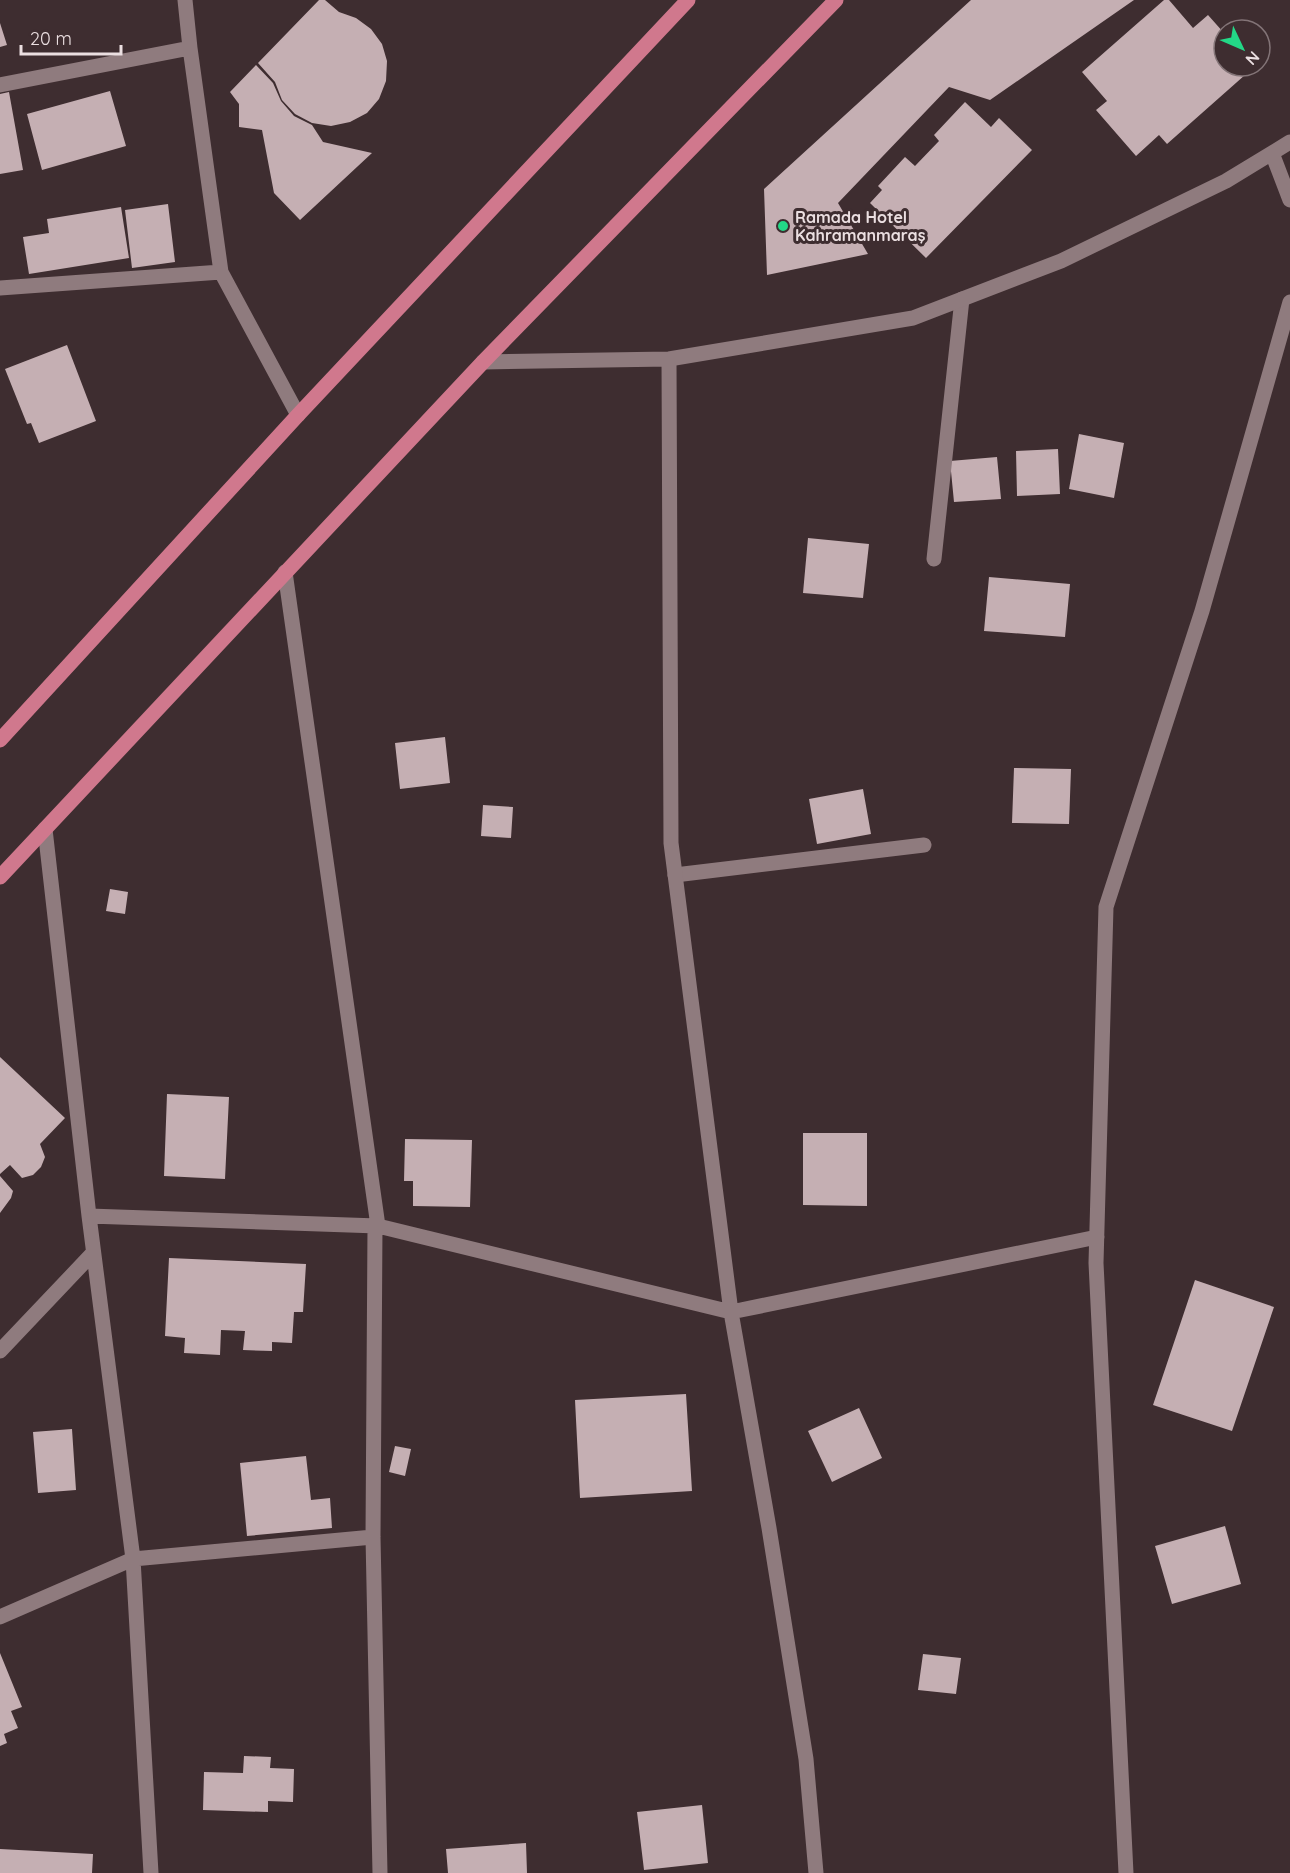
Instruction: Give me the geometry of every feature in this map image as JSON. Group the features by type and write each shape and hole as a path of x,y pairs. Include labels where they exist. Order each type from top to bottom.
{"main road":[{"path":"0,740 298,415 688,0"},
{"path":"0,877 483,362 836,0"}],"street":[{"path":"185,0 221,272 298,415"},
{"path":"0,85 190,48"},
{"path":"483,362 669,359 913,318 1060,261 1226,181 1290,142"},
{"path":"1272,153 1290,200"},
{"path":"0,288 221,272"},
{"path":"934,559 962,299"},
{"path":"1126,1873 1096,1263 1106,907 1202,611 1290,302"},
{"path":"669,359 671,843 731,1312 806,1759 816,1873"},
{"path":"285,572 376,1226 373,1537 380,1873"},
{"path":"45,829 88,1216 133,1559 152,1873"},
{"path":"675,875 924,845"},
{"path":"88,1216 376,1226 731,1312 1097,1237"},
{"path":"0,1351 93,1253"},
{"path":"0,1617 133,1559 373,1537"}],"building":[{"path":"319,0 325,0 339,12 356,18 371,29 382,44 387,61 386,81 379,99 367,113 350,122 331,126 312,123 295,114 282,100 275,82 258,63"},
{"path":"971,0 1134,0 990,100 949,87 838,203 868,254 767,275 764,189"},
{"path":"1164,0 1169,0 1193,28 1208,15 1212,20 1212,78 1242,78 1167,144 1159,135 1136,156 1096,110 1107,101 1082,72"},
{"path":"0,23 7,45 0,47"},
{"path":"256,65 273,83 281,101 294,116 312,125 323,142 372,153 300,220 274,193 262,130 239,127 239,104 230,92"},
{"path":"110,91 126,146 42,170 27,114"},
{"path":"9,92 23,170 0,174 0,94"},
{"path":"965,102 991,127 999,118 1032,150 926,258 870,203 882,190 878,186 905,157 915,166 939,141 934,135"},
{"path":"168,204 175,262 132,268 125,210"},
{"path":"121,207 129,258 29,274 23,237 49,233 47,219"},
{"path":"67,345 96,421 39,443 31,423 27,424 5,369"},
{"path":"1079,434 1124,443 1114,498 1069,489"},
{"path":"1058,449 1060,494 1017,496 1016,451"},
{"path":"997,457 1001,499 954,502 950,461"},
{"path":"808,538 869,544 863,598 803,593"},
{"path":"989,577 1070,584 1065,637 984,631"},
{"path":"445,737 450,783 400,789 395,743"},
{"path":"1014,768 1071,769 1069,824 1012,823"},
{"path":"863,789 871,834 817,844 809,799"},
{"path":"483,805 513,807 511,838 481,836"},
{"path":"110,889 128,892 125,914 106,911"},
{"path":"0,1057 65,1118 40,1144 45,1157 41,1167 33,1175 22,1178 10,1165 0,1174"},
{"path":"167,1094 229,1097 225,1179 164,1176"},
{"path":"803,1133 867,1133 867,1206 803,1205"},
{"path":"405,1139 472,1140 470,1207 413,1206 413,1181 404,1181"},
{"path":"0,1176 13,1191 11,1198 0,1213"},
{"path":"169,1258 306,1264 303,1312 294,1312 292,1343 272,1342 272,1351 243,1350 245,1331 221,1330 220,1355 184,1353 185,1338 165,1336"},
{"path":"1195,1280 1274,1307 1232,1431 1153,1405"},
{"path":"686,1394 692,1491 580,1498 575,1400"},
{"path":"859,1408 882,1458 832,1482 808,1431"},
{"path":"72,1429 76,1490 38,1493 33,1432"},
{"path":"395,1446 411,1449 405,1476 389,1472"},
{"path":"306,1456 311,1500 330,1498 332,1528 247,1536 240,1463"},
{"path":"1225,1526 1241,1584 1172,1604 1155,1546"},
{"path":"0,1653 22,1707 11,1711 18,1728 4,1734 7,1743 0,1746"},
{"path":"923,1654 961,1658 956,1694 918,1690"},
{"path":"244,1756 271,1757 270,1768 294,1769 293,1802 268,1801 268,1812 203,1810 204,1772 243,1773"},
{"path":"702,1805 708,1863 644,1870 637,1812"},
{"path":"526,1843 527,1873 448,1873 446,1849"},
{"path":"0,1849 93,1854 92,1873 0,1873"}],"place":[{"name":"Ramada Hotel Kahramanmaraş","path":"783,226"}]}
